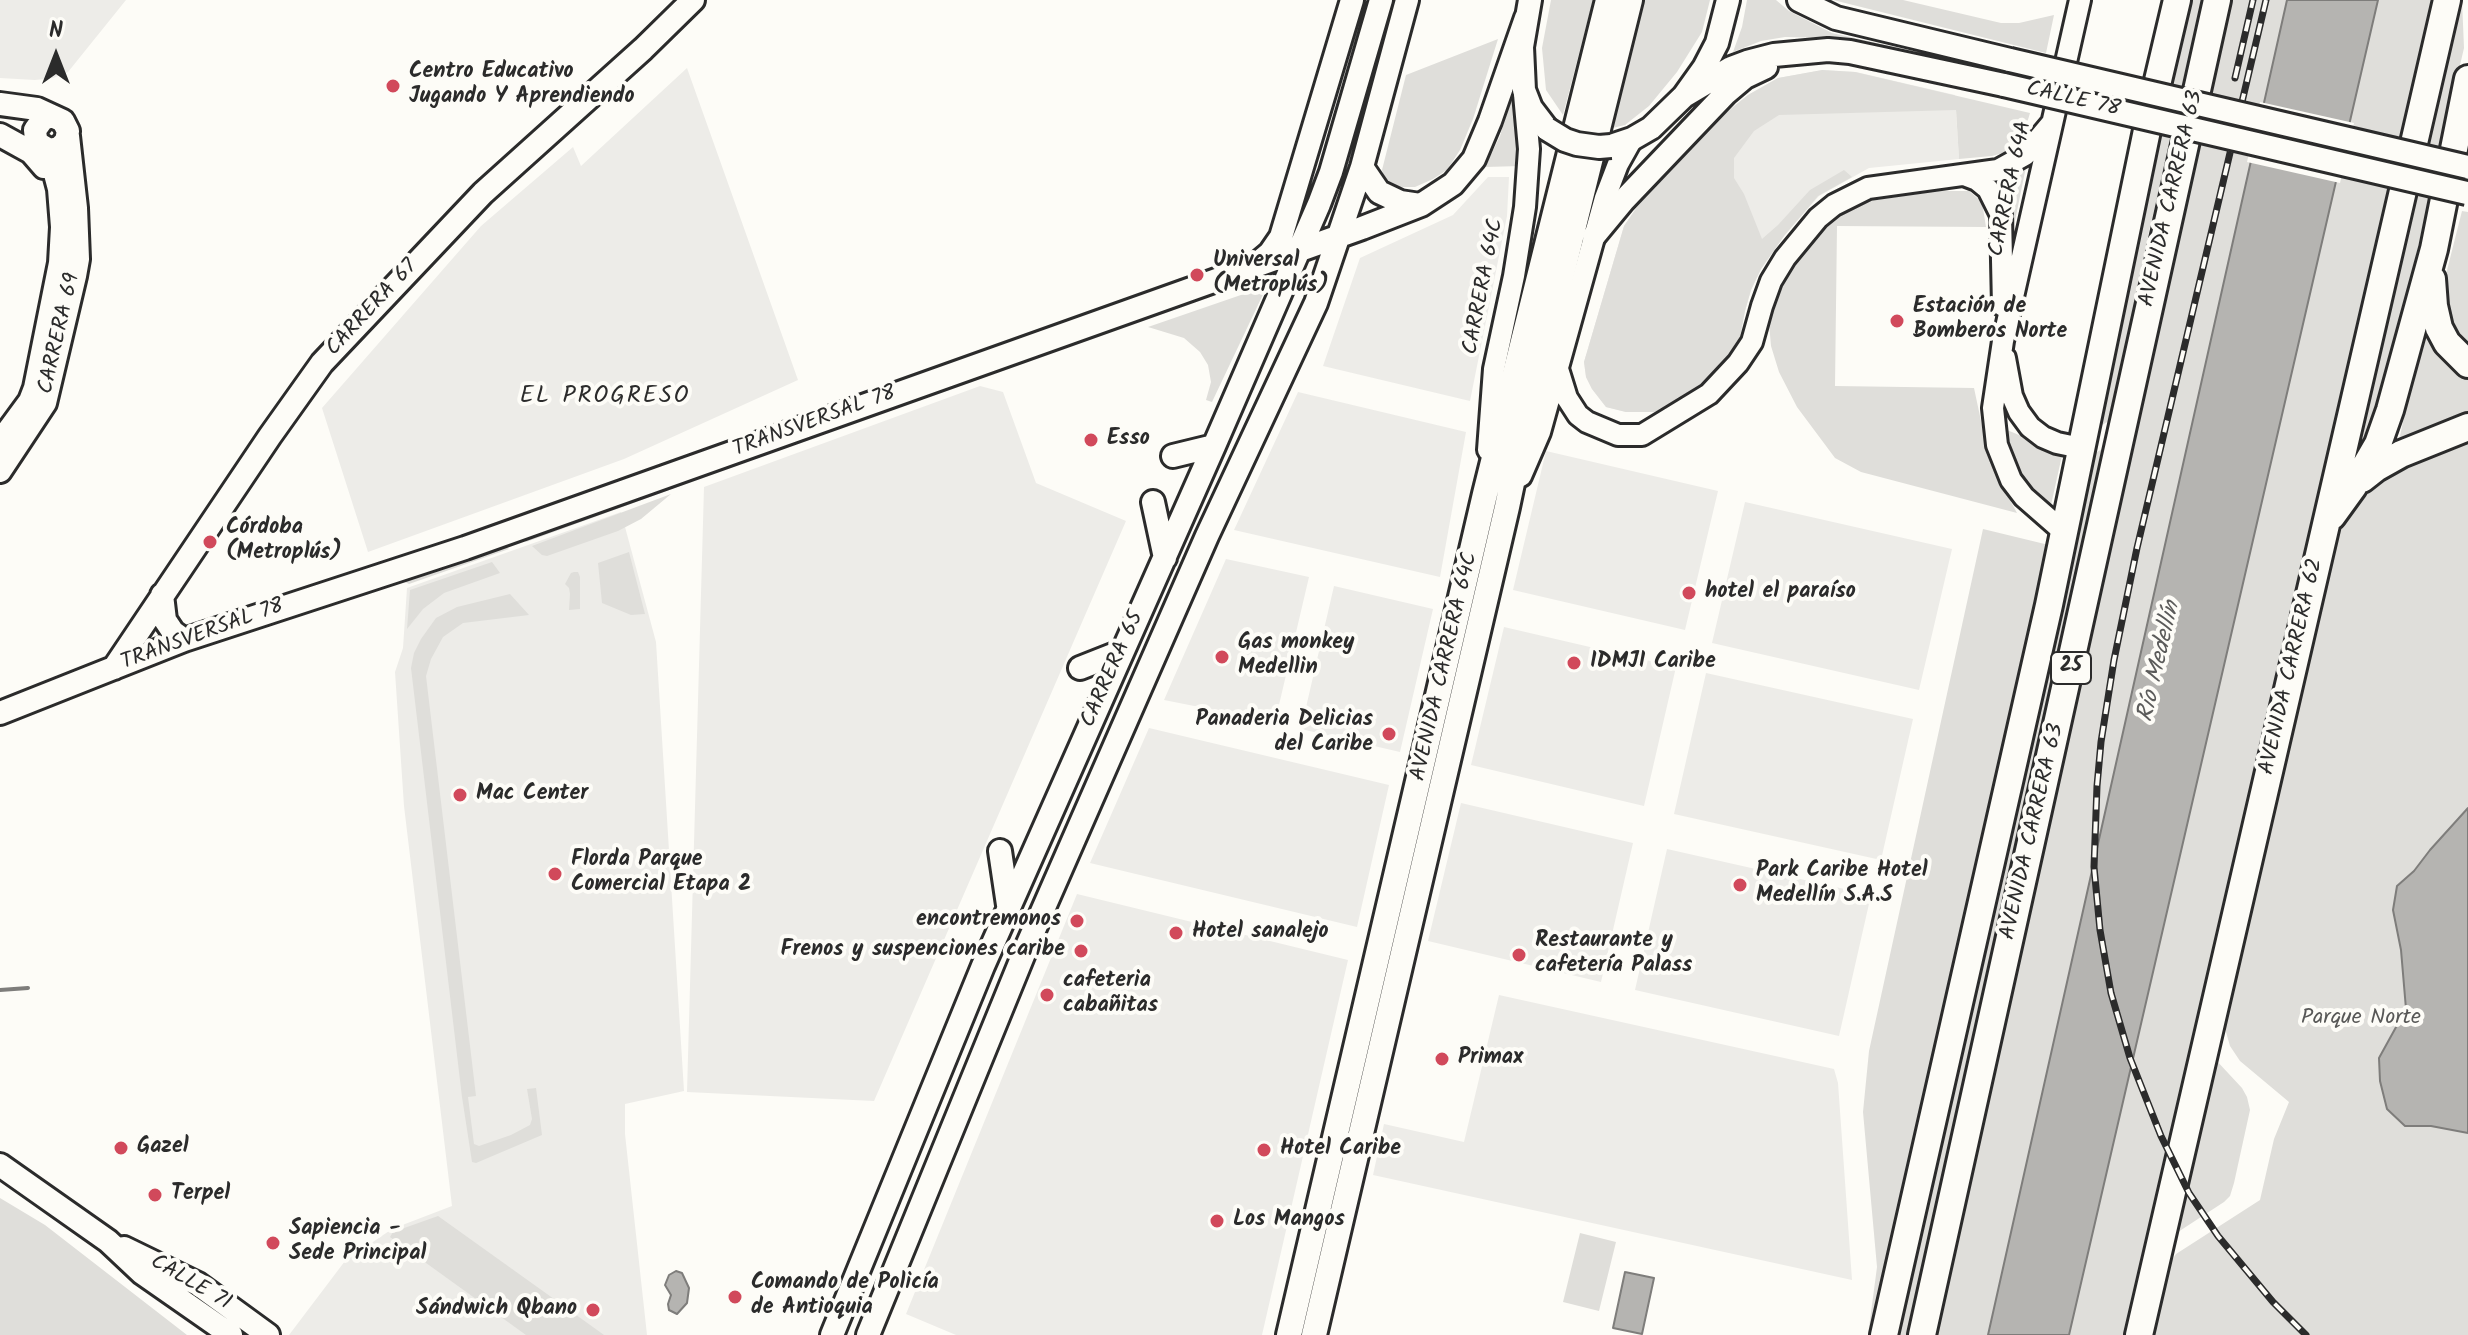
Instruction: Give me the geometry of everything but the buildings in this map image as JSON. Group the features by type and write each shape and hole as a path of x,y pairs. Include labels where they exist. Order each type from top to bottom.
{"highway":[{"name":"AVENIDA CARRERA 63","path":"1884,1335 2064,532 2177,0"},
{"name":"AVENIDA CARRERA 63","path":"1922,1335 2217,0"},
{"name":"AVENIDA CARRERA 62","path":"2139,1335 2447,0"},
{"path":"2326,525 2353,487 2385,428 2434,249 2468,79"},
{"path":"2434,249 2432,283 2439,328 2447,343 2468,364"},
{"path":"2081,448 2123,426"},
{"path":"2353,487 2387,461 2468,427"}],"main road":[{"name":"CARRERA 67","path":"113,669 322,363 483,193 693,0"},
{"name":"CARRERA 65","path":"868,1335 1027,946 1207,536 1316,303 1362,167 1407,0"},
{"name":"AVENIDA CARRERA 64C","path":"1289,1335 1485,494 1608,0"},
{"name":"AVENIDA CARRERA 64C","path":"1314,1335 1523,431 1630,0"},
{"path":"1528,9 1522,47 1524,90 1531,108 1547,129 1565,140 1599,147 1622,143 1651,128 1684,96 1717,43 1728,0"},
{"name":"CALLE 78","path":"1799,0 1836,18 2468,167"},
{"path":"1254,266 1270,253 1281,237 1311,140 1343,3 1379,9 1401,24"},
{"name":"CARRERA 65","path":"832,1335 1008,908 1299,250 1331,172 1379,9"},
{"name":"TRANSVERSAL 78","path":"0,713 184,640 478,544 1421,205 1453,184 1474,159 1528,9"},
{"path":"1594,236 1623,201 1726,93 1745,77 1764,67 1806,51"},
{"name":"CALLE 78","path":"1684,96 1747,62 1806,51 1850,52 2467,193"},
{"path":"0,104 26,106 63,121 68,136 59,148 0,133"},
{"path":"40,144 36,125 52,116"},
{"path":"0,133 31,152 59,189"},
{"name":"CARRERA 69","path":"0,471 45,403 75,276 78,259 76,208 68,136"},
{"path":"1311,140 1331,172"},
{"name":"CARRERA 69","path":"0,442 30,401 35,388 60,263 62,227 59,189 54,170 40,144"},
{"path":"1362,167 1379,192 1400,202 1421,205"},
{"path":"1173,456 1214,446"},
{"path":"1153,502 1165,558"},
{"path":"162,595 165,620 173,632 184,640"},
{"path":"1080,668 1123,651"},
{"path":"1000,851 1008,908"},
{"name":"CALLE 71","path":"0,1165 108,1241 142,1273 231,1335"},
{"name":"CALLE 71","path":"108,1241 198,1284 259,1333"}],"street":[{"name":"CARRERA 64A","path":"2003,341 2080,0"},
{"name":"CARRERA 64C","path":"1485,494 1494,369 1525,207 1529,149 1524,90"},
{"path":"1558,369 1567,398 1578,415 1618,435 1642,435 1709,394 1738,363 1752,342 1771,281 1805,232 1826,211 1868,188 1998,170 2012,164 2035,146 2051,124"},
{"path":"1507,507 1540,432 1622,143"},
{"path":"1964,175 1988,189 2001,215 2003,341 2012,396 2030,427 2043,437 2081,448"},
{"path":"2003,341 1993,408 1997,445 2017,489 2064,532"}],"shaded area":[{"path":"0,0 126,0 68,72 35,80 0,78"},
{"path":"687,68 798,380 624,459 368,552 322,408 481,226 573,147 581,166"},
{"path":"1823,70 1856,72 1955,95 1959,159 1869,168 1819,196 1784,236 1761,269 1745,311 1736,357 1691,396 1654,412 1626,412 1606,407 1586,377 1584,362 1624,226 1637,207 1723,115 1748,95 1778,78"},
{"path":"1488,177 1509,177 1507,216 1470,401 1323,366 1360,258 1453,215"},
{"path":"980,386 1003,392 1036,483 1126,521 874,1101 687,1092 704,487"},
{"path":"1298,392 1466,432 1440,577 1234,530"},
{"path":"1546,451 1718,491 1685,630 1513,590"},
{"path":"1745,502 1952,549 1919,690 1712,643"},
{"path":"621,512 656,642 684,1091 625,1104 625,1134 647,1335 289,1335 345,1261 392,1229 452,1206 404,806 395,672 403,648 407,588"},
{"path":"1226,559 1309,577 1275,722 1164,700"},
{"path":"1334,586 1433,609 1400,752 1301,729"},
{"path":"1504,627 1676,667 1644,806 1471,765"},
{"path":"1706,673 1913,719 1881,860 1674,814"},
{"path":"1149,728 1389,785 1357,927 1090,863"},
{"path":"1461,803 1633,843 1601,982 1428,941"},
{"path":"1667,849 1871,895 1839,1036 1635,990"},
{"path":"1077,894 1348,960 1262,1335 956,1335 906,1314"},
{"path":"1499,995 1834,1069 1838,1083 1852,1280 1373,1175 1384,1124 1464,1142"}],"green space":[{"path":"1551,0 1593,0 1563,115 1546,90 1542,48"},
{"path":"1636,0 1710,0 1702,32 1677,72 1649,106 1625,125 1604,130"},
{"path":"1747,0 1776,0 1789,11 1832,33 2013,73 2011,80 1832,38 1785,37 1761,41 1733,52"},
{"path":"1833,0 1903,0 2001,23 2019,23 2054,15 2046,53"},
{"path":"2189,0 2204,0 2149,231 2112,419 2094,430"},
{"path":"2229,0 2287,0 1988,1335 1931,1335"},
{"path":"2378,0 2434,0 2128,1335 2069,1335"},
{"path":"2458,0 2462,0 2464,48 2378,419 2352,473 2404,226"},
{"path":"1498,39 1473,119 1460,150 1447,170 1415,187 1395,187 1385,180 1382,170 1406,75"},
{"path":"1822,70 1855,72 2030,113 2024,133 2010,151 1959,159 1956,110 1779,115 1754,131 1734,158 1734,178 1744,194 1762,239 1810,190 1844,170 1852,177 1818,196 1761,269 1745,311 1736,357 1691,396 1654,412 1626,412 1606,407 1586,377 1584,362 1624,226 1637,207 1723,115 1748,95 1778,78"},
{"path":"1513,91 1519,122 1521,166 1485,167 1500,136"},
{"path":"2027,162 2009,250 2012,231 2009,203 2001,188 1990,180"},
{"path":"1938,191 1969,191 1982,202 1986,227 1837,226 1835,386 1974,388 1984,435 1999,480 2017,513 1861,472 1835,458 1797,407 1779,372 1771,346 1769,323 1784,277 1811,239 1832,218 1868,201"},
{"path":"2462,211 2468,212 2468,352 2460,346 2443,310 2442,290"},
{"path":"1267,286 1212,402 1206,400 1211,382 1208,365 1200,352 1184,338 1148,327"},
{"path":"2426,314 2468,375 2468,421 2397,450"},
{"path":"2007,430 2063,451 2049,514 2019,482 2009,452"},
{"name":"Parque Norte","path":"2468,442 2468,1335 2149,1335 2168,1266 2176,1254 2260,1200 2274,1139 2289,1102 2240,1061 2230,1046 2226,1018 2341,519 2349,503 2381,475"},
{"path":"2110,445 1911,1335 1895,1335 2089,456"},
{"path":"690,476 683,485 526,542 519,535"},
{"path":"671,494 641,519 618,531 547,556 532,546"},
{"path":"1983,529 2053,546 1879,1335 1868,1335 1877,1267 1863,1112 1869,1051"},
{"path":"503,545 509,549 409,584 397,578"},
{"path":"629,552 645,614 631,615 602,603 598,563"},
{"path":"492,562 500,573 444,593 423,609 407,629 410,590"},
{"path":"578,572 580,609 569,610 570,594 565,584 571,573"},
{"path":"510,594 529,615 463,623 443,637 426,676 476,1096 468,1097 474,1144 479,1146 530,1125 532,1119 527,1089 536,1088 542,1135 476,1163 472,1162 462,1097 411,668 421,639 436,618 457,607"},
{"path":"2215,1059 2242,1088 2250,1110 2230,1196 2178,1232"},
{"path":"0,1198 45,1225 187,1335 0,1335"},
{"path":"438,1216 604,1335 526,1335 390,1237 393,1232"},
{"path":"1580,1233 1616,1242 1599,1311 1563,1302"}],"water":[{"name":"Río Medellín","path":"2287,0 2378,0 2069,1335 1988,1335"},
{"path":"2468,808 2468,1133 2431,1126 2405,1126 2387,1109 2380,1081 2379,1058 2406,1009 2401,950 2393,910 2397,886 2414,871"},
{"path":"676,1271 682,1273 689,1288 687,1303 677,1314 669,1310 671,1295 665,1285 669,1275"},
{"path":"1625,1272 1654,1278 1642,1334 1613,1328"}],"pier":[{"path":"2260,102 2354,123 2340,183 2247,162"}],"waterway":[{"path":"0,990 28,988"}],"railway":[{"path":"2235,78 2253,0"},
{"path":"2266,0 2137,548 2114,660 2101,742 2094,867 2100,930 2111,993 2130,1058 2161,1136 2189,1193 2218,1236 2273,1302 2306,1335"}],"place":[{"name":"Centro Educativo Jugando Y Aprendiendo","path":"393,86"},
{"name":"Universal (Metroplús)","path":"1197,275"},
{"name":"Estación de Bomberos Norte","path":"1897,321"},
{"name":"Esso","path":"1091,440"},
{"name":"Córdoba (Metroplús)","path":"210,542"},
{"name":"hotel el paraíso","path":"1689,593"},
{"name":"Gas monkey Medellin","path":"1222,657"},
{"name":"IDMJI Caribe","path":"1574,663"},
{"name":"Panaderia Delicias del Caribe","path":"1389,734"},
{"name":"Mac Center","path":"460,795"},
{"name":"Florda Parque Comercial Etapa 2","path":"555,874"},
{"name":"Park Caribe Hotel Medellín S.A.S","path":"1740,885"},
{"name":"encontremonos","path":"1077,921"},
{"name":"Hotel sanalejo","path":"1176,933"},
{"name":"Frenos y suspenciones caribe","path":"1081,951"},
{"name":"Restaurante y cafetería Palass","path":"1519,955"},
{"name":"cafeteria cabañitas","path":"1047,995"},
{"name":"Primax","path":"1442,1059"},
{"name":"Gazel","path":"121,1148"},
{"name":"Hotel Caribe","path":"1264,1150"},
{"name":"Terpel","path":"155,1195"},
{"name":"Los Mangos","path":"1217,1221"},
{"name":"Sapiencia - Sede Principal","path":"273,1243"},
{"name":"Comando de Policía de Antioquia","path":"735,1297"},
{"name":"Sándwich Qbano","path":"593,1310"}],"district":[{"name":"EL PROGRESO","path":"605,398"}]}
